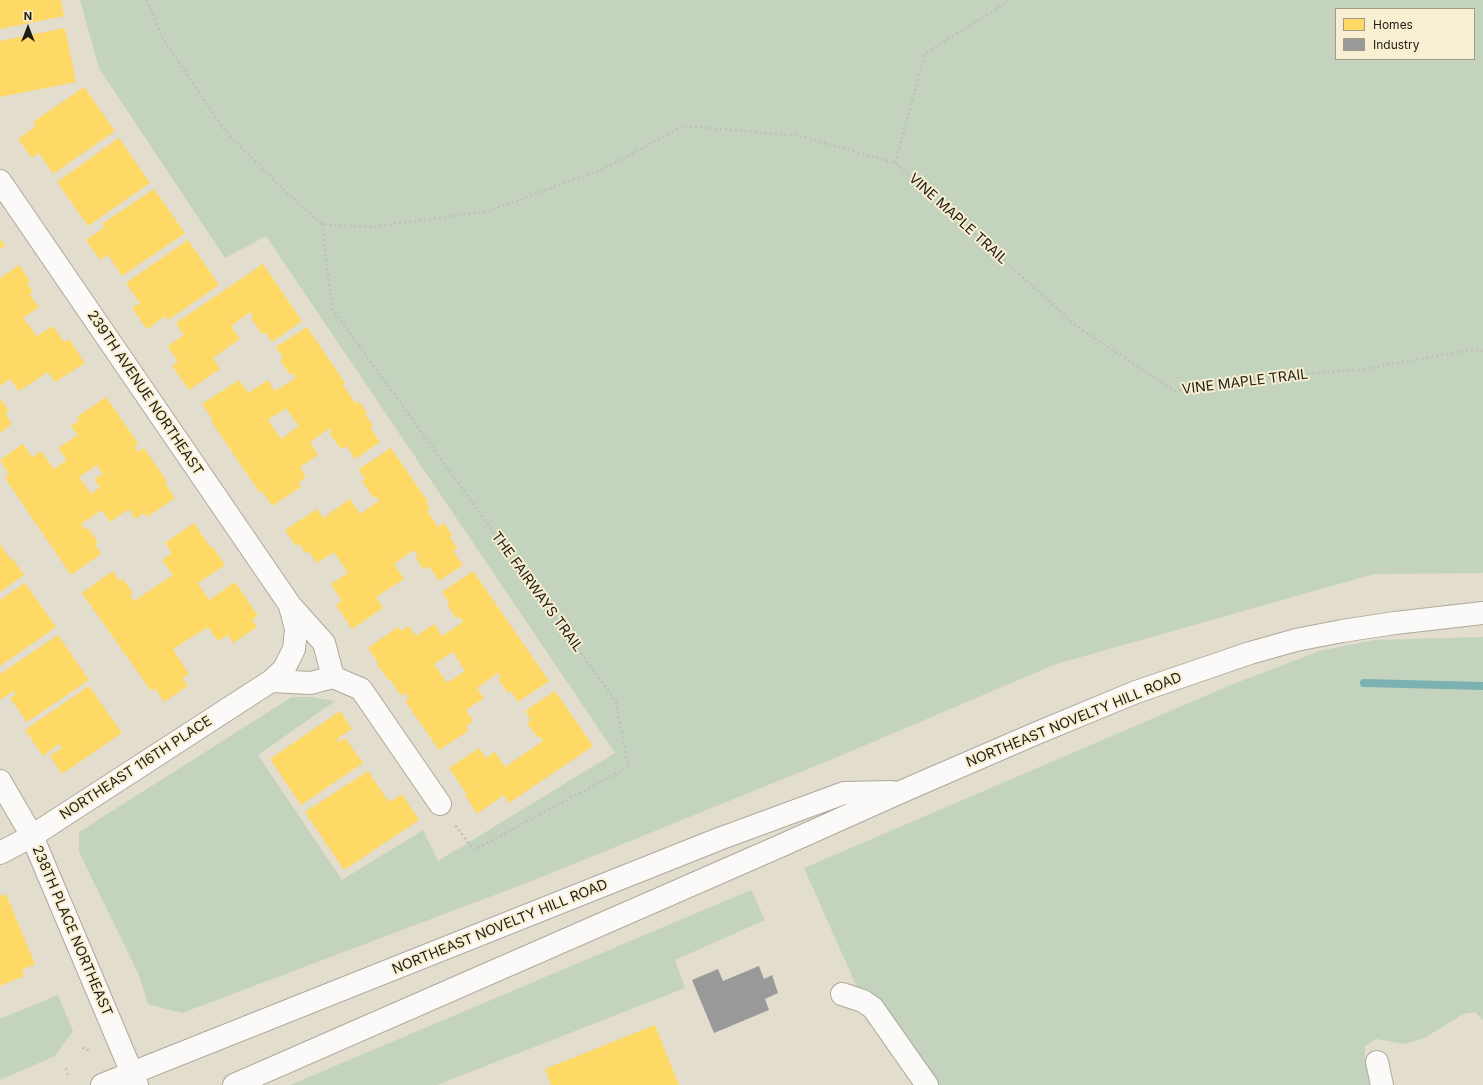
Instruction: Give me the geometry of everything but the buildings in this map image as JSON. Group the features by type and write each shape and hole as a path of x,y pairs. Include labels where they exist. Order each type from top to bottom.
{"main road":[{"name":"239TH AVENUE NORTHEAST","path":"0,181 290,606 324,643 333,677"},
{"name":"239TH AVENUE NORTHEAST","path":"290,606 296,629 294,648"},
{"name":"NORTHEAST NOVELTY HILL ROAD","path":"234,1085 903,791 1136,692 1250,653 1296,640 1418,620 1483,613"},
{"name":"NORTHEAST 116TH PLACE","path":"0,853 32,836 271,681 284,669 294,648"},
{"path":"271,681 311,683 333,677 361,689 440,804"},
{"name":"238TH PLACE NORTHEAST","path":"0,781 32,836 134,1079"},
{"name":"NORTHEAST NOVELTY HILL ROAD","path":"102,1085 134,1079 705,845 844,794 903,791"},
{"path":"842,994 863,1001 873,1008 927,1085"},
{"path":"1377,1062 1382,1085"}],"path":[{"path":"147,0 162,38 226,132 287,193 322,224 372,227 489,211 605,168 684,126 801,136 895,163 925,54 1011,0"},
{"name":"VINE MAPLE TRAIL","path":"895,163 1075,325 1175,391 1258,378 1365,369 1468,350 1483,351"},
{"name":"THE FAIRWAYS TRAIL","path":"322,224 332,308 616,702 628,767 474,850 440,804"},
{"path":"82,1048 91,1051"},
{"path":"66,1068 68,1076"}],"green space":[{"path":"80,0 1483,0 1483,573 1374,574 1056,664 835,758 524,884 182,1013 148,1004 139,975 79,852 79,832 292,697 311,697 335,701 258,755 342,880 423,830 438,861 615,753 266,236 225,258 99,68"},
{"path":"1483,637 1483,1020 1475,1012 1463,1014 1424,1038 1405,1044 1376,1039 1365,1046 1365,1061 1371,1085 937,1085 856,985 804,868 1233,684 1320,651 1374,640"},
{"path":"751,890 765,920 675,960 685,988 437,1085 290,1085"},
{"path":"58,995 73,1031 55,1056 0,1080 0,1019"}],"waterway":[{"path":"1364,683 1483,686"}]}
